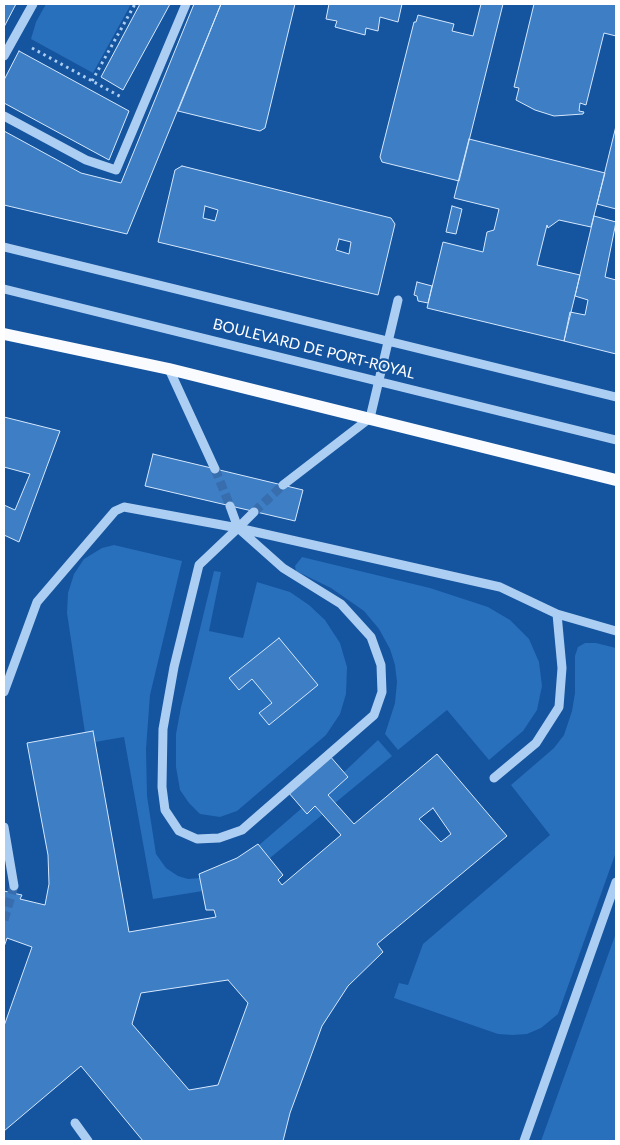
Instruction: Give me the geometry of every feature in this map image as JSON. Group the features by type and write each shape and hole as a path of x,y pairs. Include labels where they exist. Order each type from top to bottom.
{"main road":[{"path":"4,334 169,369 616,480"}],"street":[{"path":"4,56 33,4"},
{"path":"4,116 86,160 116,170 140,108 186,4"},
{"name":"BOULEVARD DE PORT-ROYAL","path":"4,247 616,397"},
{"name":"BOULEVARD DE PORT-ROYAL","path":"4,289 616,440"},
{"path":"283,485 370,418 398,300"},
{"path":"169,369 215,469"},
{"path":"230,506 238,528 283,568 341,604 371,637 381,665 382,692 374,715 242,830 219,838 197,839 179,831 165,810 162,764 165,712 174,667 200,565 238,528 254,512"},
{"path":"4,692 36,602 115,511 124,507 238,528 500,587 557,614 616,631"},
{"path":"494,778 536,743 559,707 562,668 557,614"},
{"path":"4,827 14,886"},
{"path":"524,1141 616,882"},
{"path":"75,1123 88,1141"}],"path":[{"path":"92,81 136,4"},
{"path":"14,38 140,108"}],"shaded area":[{"path":"46,4 131,4 93,73 31,39 36,22"},
{"path":"114,545 182,561 150,695 146,749 147,796 156,854 166,868 178,876 188,879 200,878 203,891 153,899 124,737 95,742 93,732 85,733 67,613 68,593 74,574 84,559 102,548"},
{"path":"302,557 430,588 488,607 510,620 529,639 539,662 542,686 537,710 523,731 489,760 447,710 398,750 385,734 395,703 397,682 395,665 390,649 379,629 364,611 331,588 296,571 295,566"},
{"path":"214,571 221,572 209,631 243,638 257,582 290,592 309,605 325,620 340,643 347,667 346,694 340,714 326,735 237,811 220,817 200,814 189,803 180,790 176,767 176,734 181,707"},
{"path":"585,643 596,643 616,648 616,852 558,1014 541,1028 527,1034 498,1034 394,998 399,983 408,985 423,944 550,835 511,785 554,748 564,735 572,711 575,693 575,656 578,647"},
{"path":"378,740 392,756 335,803 328,795 348,777 344,772"},
{"path":"315,806 322,815 270,858 258,846 302,808"},
{"path":"616,933 616,1141 541,1141"}],"building":[{"path":"4,4 16,4 4,27"},
{"path":"140,4 170,4 123,90 101,77"},
{"path":"194,4 221,4 127,234 4,205 4,131 81,173 121,183"},
{"path":"221,4 295,4 265,128 260,131 178,111"},
{"path":"329,4 402,4 398,22 380,17 378,31 366,28 365,35 335,27 337,21 326,19"},
{"path":"481,4 503,4 459,181 382,162 380,157 414,22 416,22 418,15 454,24 452,31 473,36"},
{"path":"534,4 616,4 616,36 604,33 586,105 580,103 579,111 584,112 583,114 554,116 535,110 516,100 519,88 514,87"},
{"path":"19,51 129,111 109,160 4,103 4,80"},
{"path":"616,126 616,209 597,204"},
{"path":"469,139 605,173 591,227 559,220 548,228 547,225 537,265 580,275 564,341 427,308 443,242 483,252 487,232 494,230 499,209 454,198"},
{"path":"182,166 391,218 395,224 378,295 158,242 175,170","holes":["205,206 218,210 215,221 203,218","339,239 351,242 349,254 336,250"]},
{"path":"452,206 462,209 456,234 446,232"},
{"path":"594,216 616,222 605,277 616,280 616,354 564,341 570,312 585,315 588,300 575,296"},
{"path":"417,282 432,286 428,303 418,301 417,296 414,295"},
{"path":"4,417 60,431 19,542 4,535 4,505 15,510 30,474 4,467"},
{"path":"153,454 303,490 295,521 145,486"},
{"path":"279,638 318,685 269,725 259,713 272,703 252,679 239,690 229,678"},
{"path":"93,731 129,932 216,917 214,910 206,910 199,874 237,858 258,844 283,875 278,880 282,885 341,835 315,806 307,814 288,792 329,755 348,777 328,795 354,824 437,754 507,836 377,944 383,952 348,986 322,1026 290,1113 283,1141 143,1141 81,1066 4,1131 4,1026 32,947 7,938 4,947 4,891 22,895 20,899 45,905 49,884 48,855 27,743","holes":["433,808 451,834 441,842 419,819","228,980 248,1003 218,1085 189,1090 132,1024 141,993"]}],"tunnel":[{"path":"215,469 230,506"},
{"path":"254,512 283,485"},
{"path":"4,920 14,886"}]}
